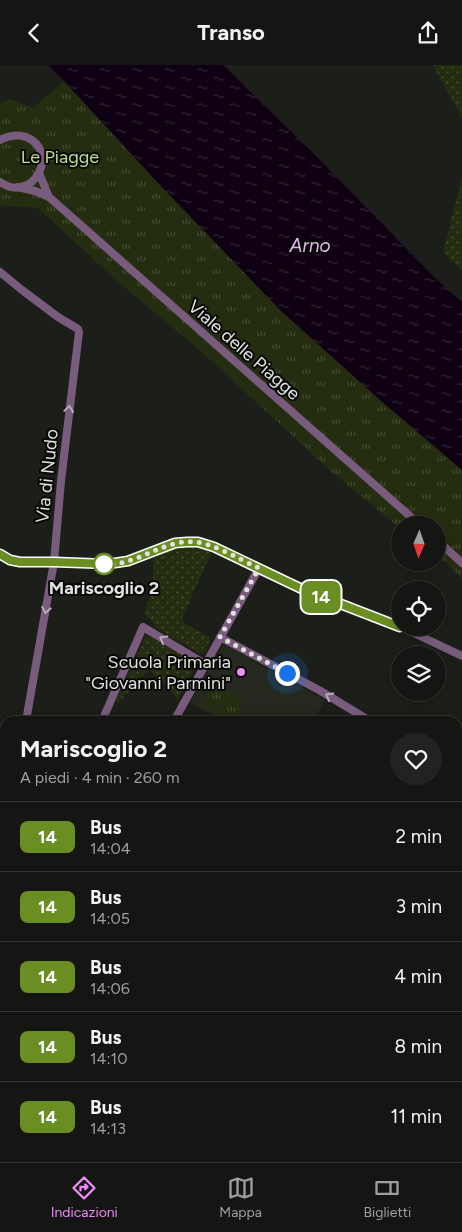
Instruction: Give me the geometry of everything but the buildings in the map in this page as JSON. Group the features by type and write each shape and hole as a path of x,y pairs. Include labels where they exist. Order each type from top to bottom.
{"street":[{"path":"0,141 9,136 18,135 28,138 38,147 42,156 39,173 31,183 18,187"},
{"name":"Viale delle Piagge","path":"39,173 49,197"},
{"name":"Viale delle Piagge","path":"0,182 8,186 35,191 49,197 410,516"},
{"name":"Via di Nudo","path":"0,272 22,291 78,329 79,332 61,481 54,562 27,716"},
{"path":"0,554 16,562 113,564 175,543 194,542 214,547 302,589 391,624"},
{"path":"446,548 462,563"},
{"path":"177,716 259,568"},
{"path":"104,716 143,627 206,664"},
{"path":"419,636 462,656"},
{"path":"220,637 319,690 362,716"}],"shaded area":[{"name":"Scuola Primaria \"Giovanni Parmini\"","path":"223,644 325,700 316,716 215,716 190,703"}],"green space":[{"path":"433,65 462,65 462,118"},
{"name":"Le Piagge","path":"64,81 159,184 380,400 462,470 462,578 446,563 446,516 391,516 391,521 333,473 204,354 117,281 38,208 0,205 0,106 10,99 33,108"},
{"path":"462,177 462,270 443,253"},
{"path":"193,545 212,551 182,618 184,623 211,638 205,653 201,654 156,628 144,614 153,589 153,556 172,548"},
{"path":"146,635 198,663 178,699 149,669 118,703 116,701"},
{"path":"214,685 244,701 236,716 222,716 203,706"}],"water":[{"name":"Arno","path":"48,65 223,65 315,155 434,277 462,302 462,470 380,400 281,311"}],"bus line":[{"name":"14","path":"0,554 16,562 108,564 128,561 175,543 198,542 214,547 302,589 391,623"}],"place":[{"name":"Mariscoglio 2","path":"104,564"},
{"name":"Scuola Primaria \"Giovanni Parmini\"","path":"241,672"}],"route":[{"path":"104,564 128,561 175,543 194,542 214,547 259,568 220,637 287,673"}]}
